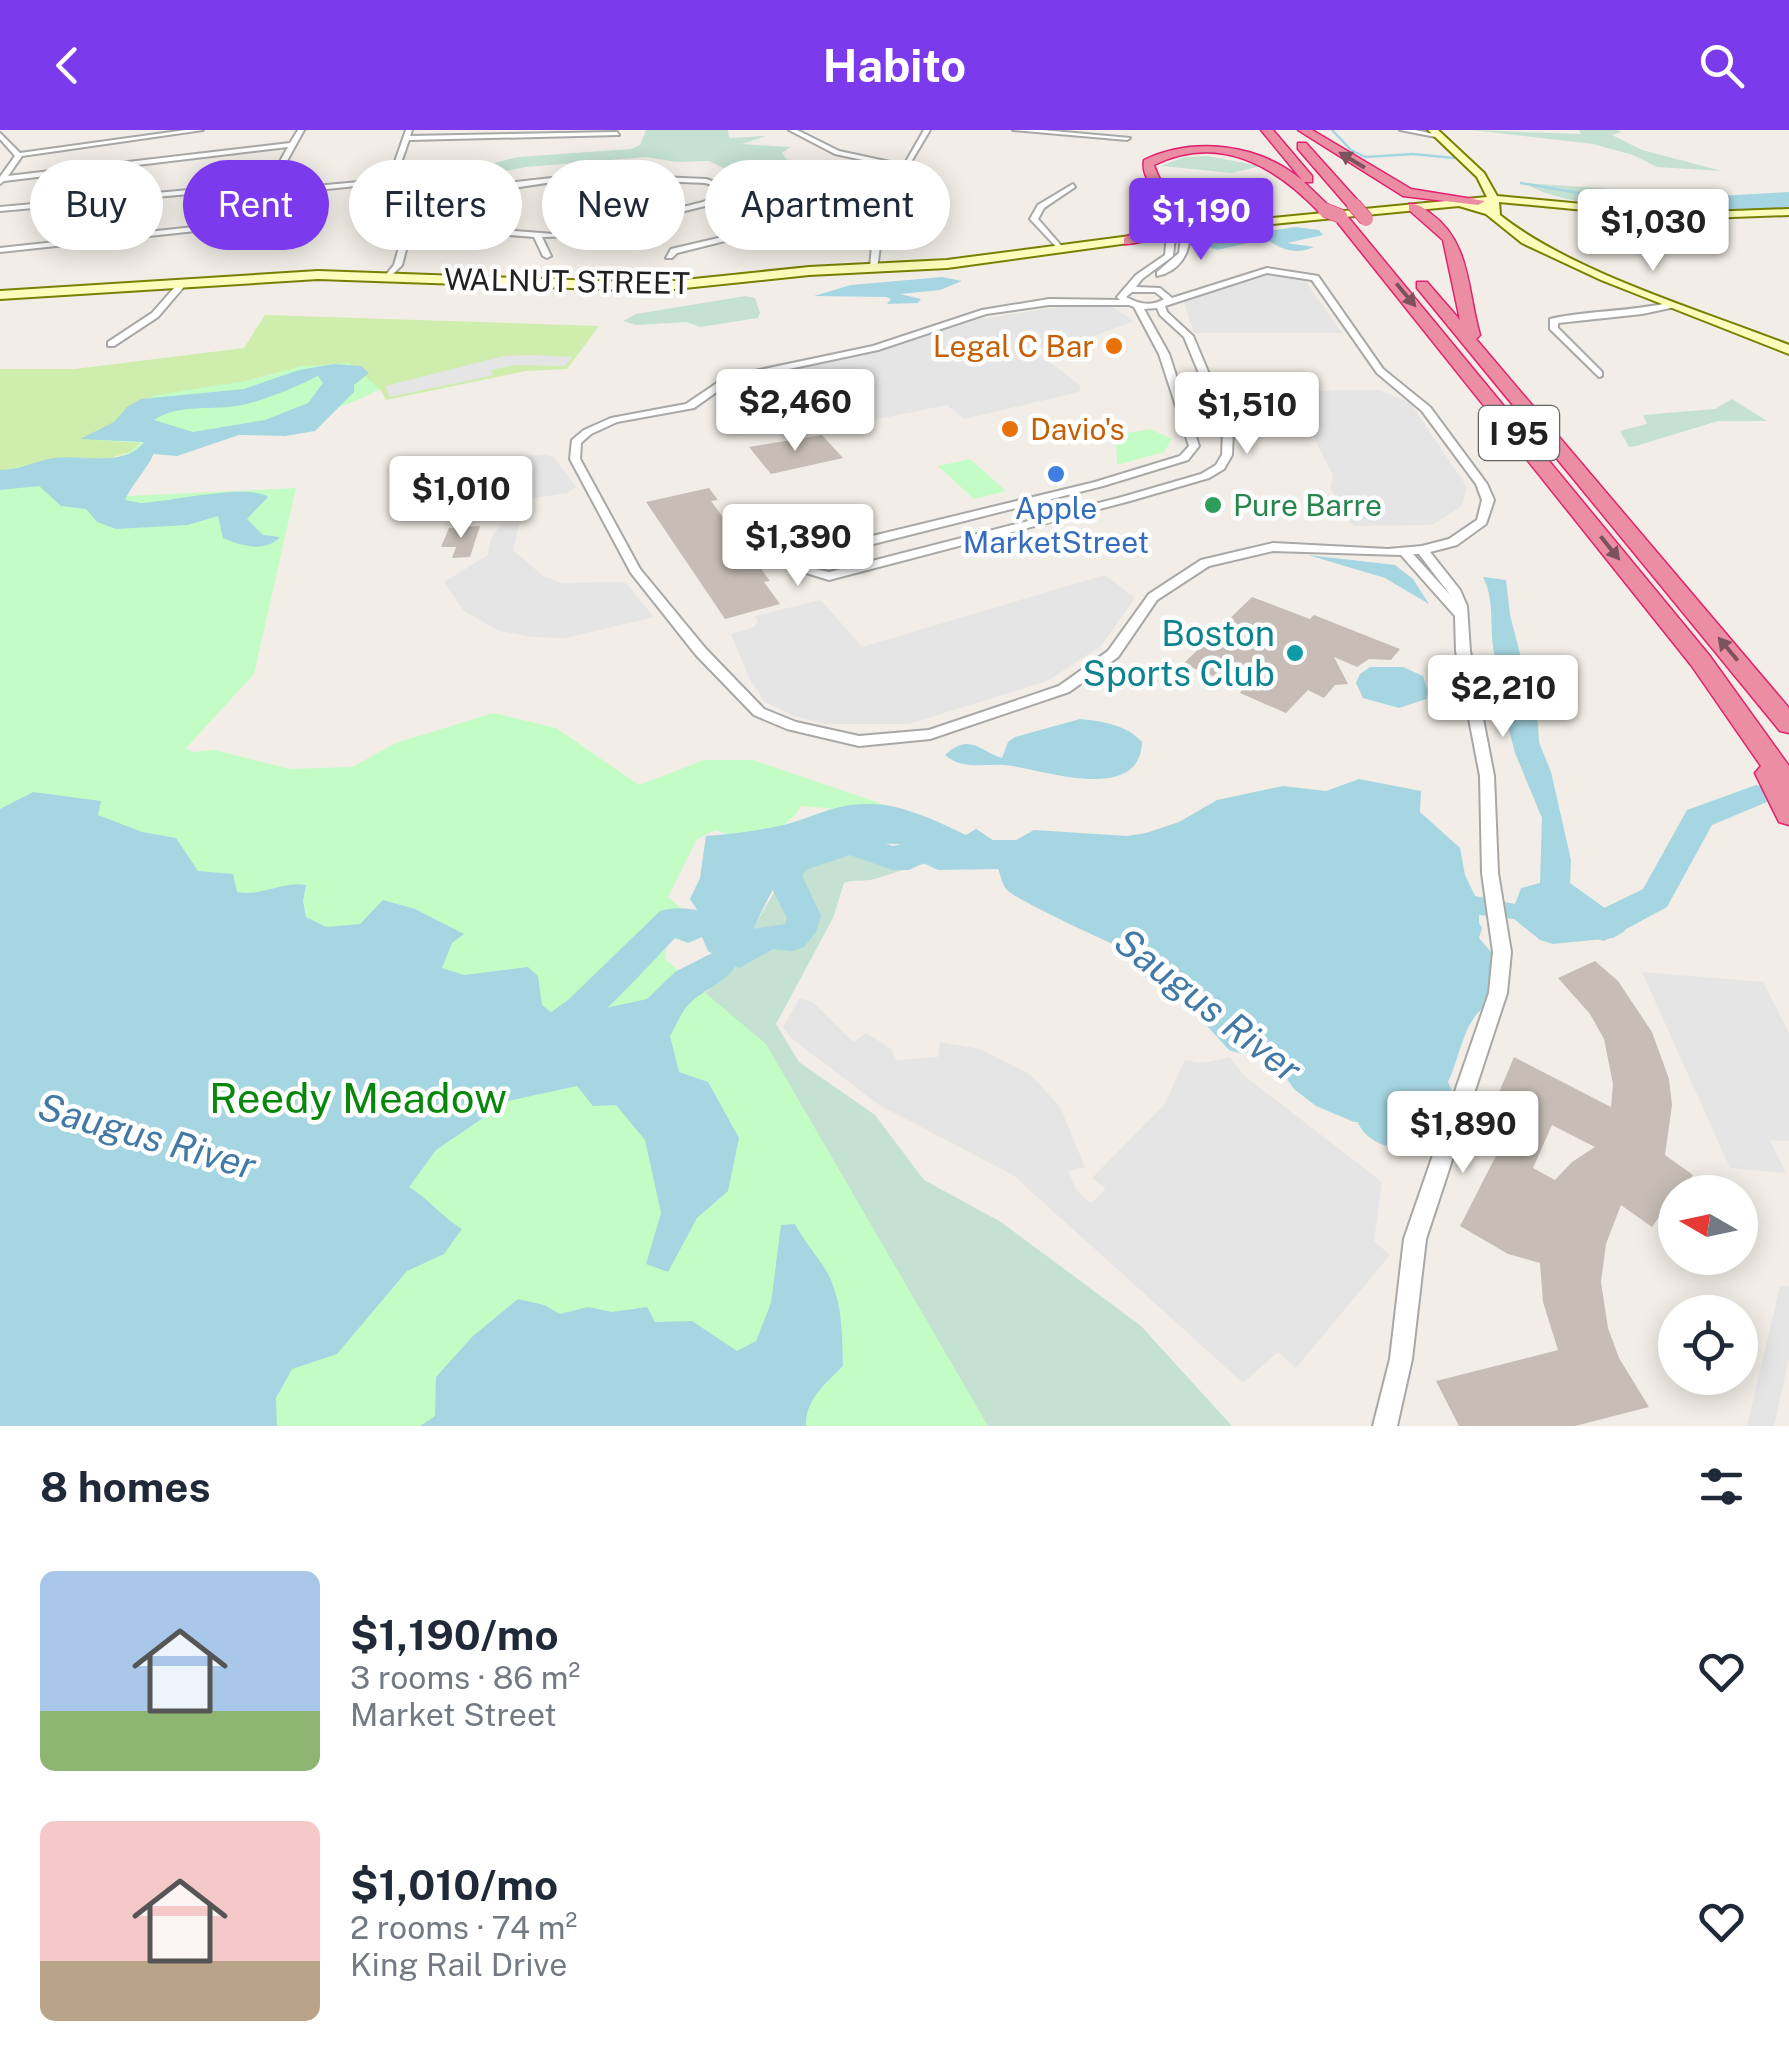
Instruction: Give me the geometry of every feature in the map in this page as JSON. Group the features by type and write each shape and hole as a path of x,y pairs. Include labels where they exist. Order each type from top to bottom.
{"highway":[{"name":"I 95","path":"1268,130 1339,212 1737,709 1789,786"},
{"name":"I 95","path":"1287,130 1339,212 1366,218 1378,233"},
{"path":"1304,130 1419,196 1478,201"},
{"path":"1199,136 1160,146 1136,161 1136,170 1166,211 1235,226"},
{"path":"1178,234 1149,172 1148,163 1160,156 1200,151 1266,162 1339,212"},
{"path":"1379,176 1396,209"},
{"path":"1414,208 1447,233 1461,300 1478,351"},
{"path":"1128,241 1154,228 1166,211"},
{"name":"I 95","path":"1416,277 1789,725"},
{"path":"1737,709 1789,814"}],"main road":[{"path":"1434,132 1476,166 1488,184 1499,221"},
{"path":"1488,184 1533,200"},
{"name":"WALNUT STREET","path":"0,295 280,276 655,287 947,264 1235,226 1494,200 1533,200 1679,216 1789,212"},
{"path":"1436,206 1483,209 1526,241 1672,305 1789,350"}],"street":[{"path":"1,181 18,155 200,130"},
{"path":"284,160 301,130"},
{"path":"792,130 837,153 870,160"},
{"path":"910,160 927,130"},
{"path":"1016,130 1127,138"},
{"path":"1403,130 1434,132"},
{"path":"399,160 408,134 616,134"},
{"path":"0,135 18,155"},
{"path":"1,181 292,146"},
{"path":"522,184 603,176 705,182"},
{"path":"1061,250 1034,218 1041,207 1073,186"},
{"path":"0,209 183,195"},
{"path":"522,233 584,234 705,203"},
{"path":"0,250 183,232"},
{"path":"536,234 547,256"},
{"path":"1178,234 1186,252 1154,282 1162,298 1163,313 1188,336 1228,430 1227,455 1220,467 1205,476 1126,499 829,576 809,572 798,558 1100,484 1184,458 1194,446 1164,354 1133,304 1121,297 1139,277 1170,256 1178,234"},
{"path":"669,256 674,251 705,244"},
{"path":"388,277 402,250"},
{"path":"874,267 876,250"},
{"path":"1079,301 1133,304 1207,290 1267,270 1315,278 1380,372 1426,409 1482,484 1488,506 1482,522 1467,536 1405,553 1285,546 1231,554 1205,563 1168,585 1147,604 1113,654 1076,683 1050,696 930,734 887,741 847,740 792,726 759,712 739,692 635,570 576,459 576,442 592,429 654,411 691,406 709,388 729,379 875,348 985,312 1126,291 1162,298"},
{"path":"110,344 156,315 184,282"},
{"path":"1599,374 1554,329 1553,321 1570,316 1640,313 1672,305"},
{"path":"1386,1426 1416,1240 1498,992 1502,964 1490,873 1487,776 1456,593 1422,550"},
{"path":"1405,553 1460,614"}],"green space":[{"path":"646,130 728,130 729,138 766,136 742,144 790,147 782,153 789,160 542,160 542,166 522,168 522,160 506,160 640,145"},
{"path":"1472,130 1581,134 1579,130 1618,130 1621,132 1612,135 1642,150 1722,171 1657,167 1633,155 1593,144"},
{"path":"1207,156 1261,166 1232,173 1161,166 1184,157"},
{"path":"1525,183 1658,192 1613,195 1656,200 1719,196 1728,204 1713,206 1727,211 1706,212 1622,208 1565,198"},
{"path":"1627,214 1689,222 1682,226 1685,231 1673,233 1675,239 1604,234 1583,228 1586,223 1621,222"},
{"path":"746,296 755,298 758,318 700,327 687,322 636,325 623,321 636,314"},
{"path":"265,315 599,326 567,369 526,371 386,400 380,389 303,366 246,381 115,441 140,443 130,452 107,459 0,471 0,369 75,369 244,348"},
{"name":"Reedy Meadow","path":"349,363 380,389 320,413 192,442 131,464 127,496 296,488 254,674 186,748 192,752 215,750 290,769 352,767 396,743 493,713 556,728 639,785 704,760 753,760 917,816 801,806 785,824 762,834 738,836 715,830 697,839 668,897 693,918 668,932 665,959 766,1044 988,1426 0,1426 0,471 49,461 123,455 140,443 93,440 95,431 123,420 138,403 156,395 246,381 303,366"},
{"path":"1732,399 1767,421 1718,421 1629,447 1620,431 1647,424 1643,415 1715,409"},
{"path":"1150,429 1172,439 1164,452 1117,465 1116,440 1122,434"},
{"path":"970,459 1006,491 974,499 938,466"},
{"path":"847,845 923,847 974,857 985,847 1012,858 1002,854 982,856 978,866 925,864 875,879 844,883 833,918 776,1024 799,1062 875,1115 924,1180 1001,1222 1141,1326 1232,1426 864,1426 686,1008 735,968 745,942 787,870"}],"shaded area":[{"path":"1272,274 1304,279 1342,333 1194,333 1184,302"},
{"path":"1080,304 1109,305 1134,321 1094,336 1034,350 1081,386 1079,392 964,419 947,405 820,431 812,423 738,436 718,412 716,400 740,382 887,349 980,319"},
{"path":"504,356 573,357 565,366 517,365 491,370 494,375 390,397 385,386"},
{"path":"1379,390 1410,403 1467,487 1462,506 1432,525 1353,526 1330,488 1333,475 1290,391"},
{"path":"518,456 554,457 576,487 568,493 507,502 490,477 490,465"},
{"path":"501,524 519,524 513,550 543,576 562,583 625,582 654,617 566,638 532,637 499,631 464,611 444,582 488,555 491,538"},
{"path":"1105,575 1135,598 1101,646 1047,681 909,724 824,724 765,702 751,682 731,634 752,628 758,622 755,616 821,600 862,647"},
{"path":"1642,972 1763,982 1789,1033 1789,1141 1770,1140 1786,1173 1730,1168"},
{"path":"800,998 814,1003 853,1042 866,1033 891,1049 896,1060 938,1057 940,1042 980,1049 1031,1075 1060,1107 1085,1167 1068,1171 1076,1190 1091,1203 1106,1189 1092,1178 1164,1105 1185,1060 1203,1063 1230,1057 1242,1074 1382,1182 1374,1241 1390,1255 1296,1368 1278,1352 1243,1383 1013,1175 879,1105 791,1038 783,1027"},
{"path":"1780,1286 1789,1286 1789,1358 1774,1426 1747,1426 1754,1395 1758,1395 1758,1379"}],"water":[{"path":"1789,192 1789,208 1740,212 1712,206 1728,204 1719,196"},
{"path":"1295,227 1319,230 1323,235 1287,243 1314,247 1300,251 1282,248 1266,239 1217,250 1197,242"},
{"path":"942,277 962,281 940,290 900,294 921,299 918,303 887,304 891,299 886,297 814,296 851,285"},
{"path":"334,364 361,366 369,373 315,431 285,436 239,435 177,456 153,454 125,500 141,503 226,492 258,493 268,497 247,519 263,535 280,537 267,545 245,545 223,538 218,516 188,525 116,529 97,522 86,509 61,506 39,486 0,490 0,470 54,458 115,457 136,450 144,442 80,439 114,422 141,399 244,389 299,370","holes":["318,376 323,383 308,403 265,420 193,432 154,420 185,409 252,403"]},
{"path":"1308,555 1395,565 1413,579 1429,604 1385,578"},
{"path":"1483,577 1506,580 1510,615 1538,724 1539,742 1551,772 1571,860 1570,883 1620,919 1625,931 1613,938 1553,944 1540,940 1514,919 1479,915 1479,924 1472,931 1476,957 1469,1008 1417,1131 1387,1133 1369,1122 1354,1122 1316,1106 1294,1089 1282,1072 1212,1019 1214,1005 1199,988 1127,941 1107,920 1054,890 1011,874 1010,855 985,847 965,859 925,846 849,847 804,860 781,876 737,964 691,1003 670,1036 679,1072 708,1082 739,1138 728,1191 697,1218 668,1272 646,1264 661,1213 645,1140 616,1105 593,1106 577,1086 508,1101 436,1150 409,1187 462,1229 444,1254 407,1271 337,1354 292,1369 276,1398 277,1426 0,1426 0,809 33,792 101,801 98,815 142,832 176,838 198,871 233,874 237,892 306,885 306,917 326,927 360,924 383,900 415,909 464,934 452,943 442,968 464,975 528,967 538,976 542,1005 569,1027 601,1009 647,999 675,972 722,948 690,899 700,878 706,836 777,826 851,805 895,807 966,835 976,829 993,840 1016,840 1034,830 1127,836 1179,822 1217,800 1283,786 1326,791 1359,779 1421,791 1420,812 1460,848 1465,875 1475,896 1515,904 1521,888 1540,883 1542,818 1515,753 1505,714 1494,694 1495,682 1504,677 1494,653 1490,598"},
{"path":"1370,667 1403,667 1423,676 1426,699 1399,708 1363,698 1356,683"},
{"path":"1080,719 1114,725 1136,736 1142,742 1137,762 1124,773 1084,779 1004,765 966,765 945,755 968,744 1002,758 1008,742 1015,737"},
{"path":"795,1224 834,1288 842,1340 843,1366 813,1400 806,1426 420,1426 435,1416 436,1377 472,1337 518,1299 544,1305 560,1314 588,1307 612,1312 647,1307 655,1322 692,1321 737,1351 756,1341 771,1303 781,1225"}],"building":[{"path":"822,435 843,458 771,474 749,447"},
{"path":"709,488 718,500 711,501 770,581 764,582 780,604 725,619 646,502"},
{"path":"480,526 470,557 452,558 456,547 441,547 449,528"},
{"name":"Boston Sports Club","path":"1252,597 1310,619 1314,615 1400,649 1391,660 1369,659 1357,667 1334,657 1348,684 1335,685 1324,698 1308,690 1286,713 1240,693 1243,688 1183,664"},
{"path":"1595,961 1618,981 1652,1032 1669,1079 1672,1105 1665,1155 1693,1175 1658,1175 1658,1219 1652,1227 1621,1205 1606,1244 1601,1282 1608,1328 1619,1358 1649,1407 1575,1426 1459,1426 1436,1381 1558,1350 1543,1302 1540,1263 1508,1254 1460,1226 1520,1109 1497,1097 1514,1057 1611,1107 1613,1084 1604,1039 1590,1014 1558,978","holes":["1552,1125 1595,1147 1572,1162 1555,1180 1533,1168"]}],"waterway":[{"path":"1332,130 1351,150 1365,157 1413,154 1454,158"},
{"path":"1521,183 1631,202 1672,199 1719,205"},
{"name":"Saugus River","path":"1583,923 1604,928 1606,922 1655,898 1681,855 1682,843 1693,834 1698,818 1756,795"},
{"name":"Saugus River","path":"534,1045 581,1010 672,920 684,921 688,930 691,925 702,923 719,929 720,942 740,937 742,948 735,952 739,955 767,937 792,938 799,932 804,916 798,899 791,896 795,891 785,883 786,871 798,860 825,854 848,843 892,858 909,858 914,852 932,852 938,858 947,851 958,859 1006,857 1017,870 1019,882 1104,923 1117,934 1139,941 1151,963 1200,994 1242,1039"},
{"name":"Saugus River","path":"1378,1123 1390,1130 1419,1131 1419,1122 1435,1096 1429,1082 1450,1027 1483,984 1484,965 1463,944 1461,934 1465,928"}],"place":[{"name":"Legal C Bar","path":"1114,346"},
{"name":"Davio's","path":"1010,429"},
{"name":"Apple MarketStreet","path":"1056,474"},
{"name":"Pure Barre","path":"1213,505"},
{"name":"Boston Sports Club","path":"1295,653"}]}
